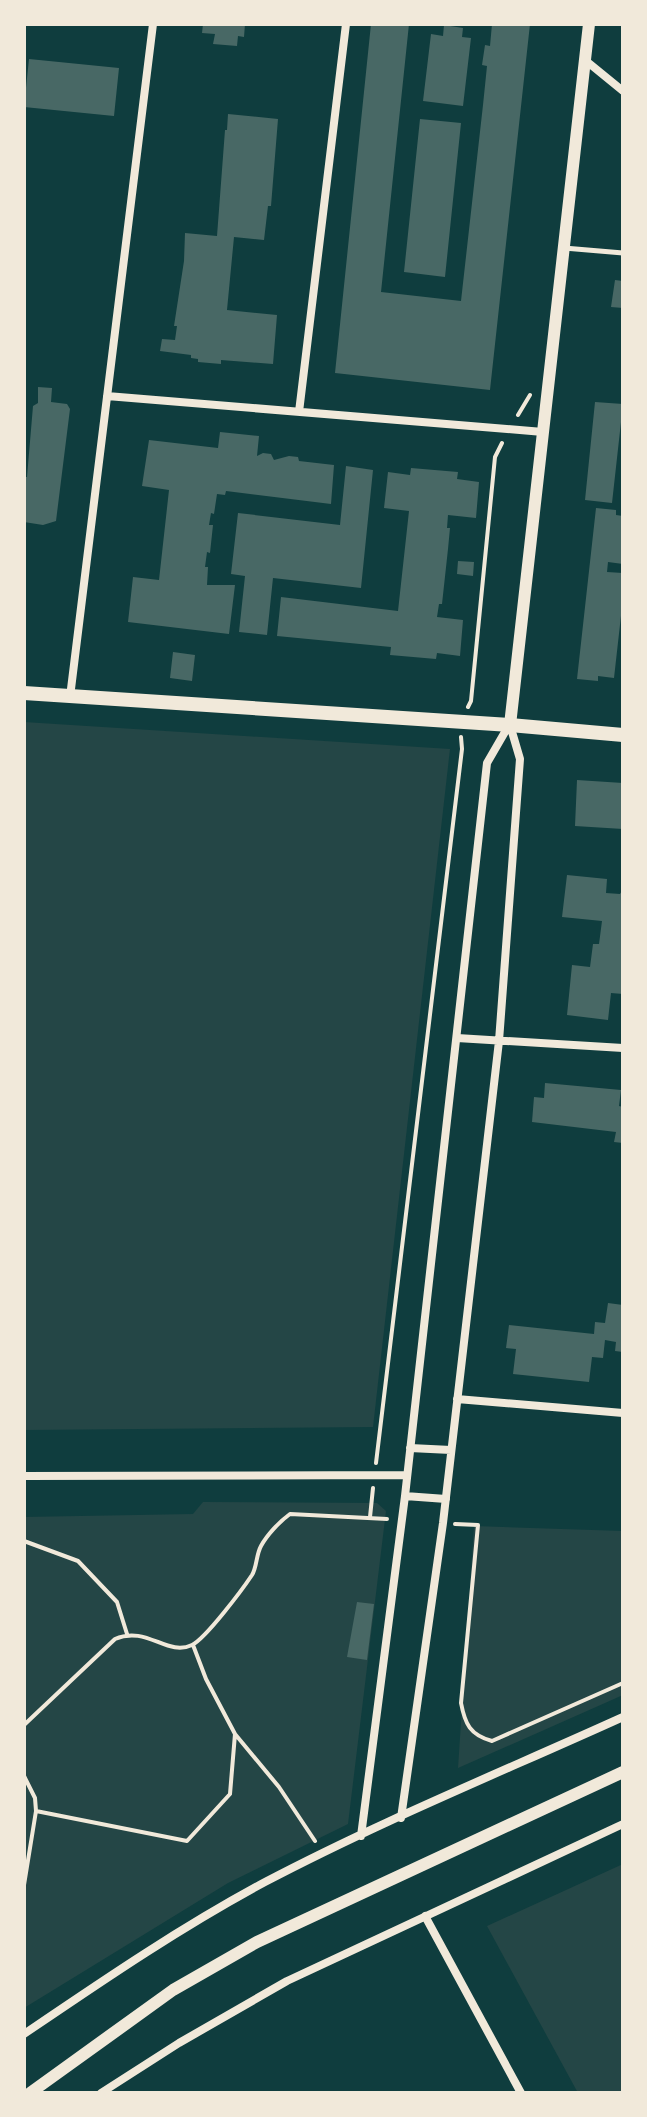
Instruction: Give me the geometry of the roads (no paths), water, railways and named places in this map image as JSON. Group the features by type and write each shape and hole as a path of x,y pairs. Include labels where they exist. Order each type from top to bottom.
{"main road":[{"path":"24,693 623,735"}],"street":[{"path":"70,697 153,24"},
{"path":"299,412 346,24"},
{"path":"401,1818 443,1523 499,1041 520,759 510,725 589,24"},
{"path":"585,60 623,91"},
{"path":"107,396 543,432"},
{"path":"361,1836 405,1496 487,763 510,725"},
{"path":"457,1038 623,1048"},
{"path":"457,1399 623,1413"},
{"path":"410,1448 451,1450"},
{"path":"24,1476 407,1475"},
{"path":"405,1496 446,1499"},
{"path":"24,2034 129,1963 262,1884 323,1852 623,1717"},
{"path":"30,2093 173,1990 257,1942 623,1772"},
{"path":"101,2093 179,2043 287,1981 623,1824"},
{"path":"425,1916 521,2093"}],"lane":[{"path":"564,248 623,253"}]}
